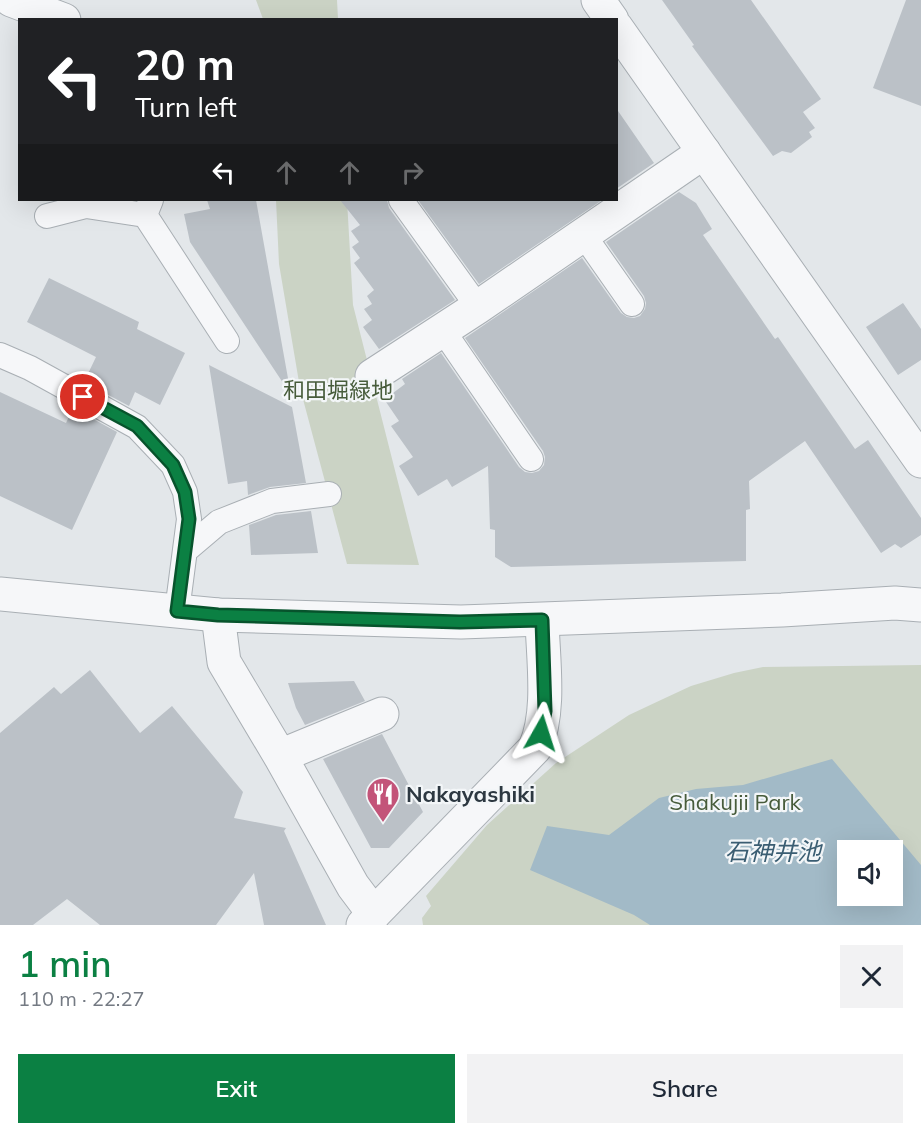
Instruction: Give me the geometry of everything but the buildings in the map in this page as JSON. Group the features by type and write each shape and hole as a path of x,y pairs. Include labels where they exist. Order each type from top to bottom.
{"street":[{"path":"11,0 59,18"},
{"path":"598,0 611,18"},
{"path":"618,30 921,461"},
{"path":"372,376 478,307 704,152"},
{"path":"0,594 218,615 460,622 770,611 895,603 921,605"},
{"path":"218,615 224,662 353,886 368,920 535,748 541,733 545,711 542,620"},
{"path":"280,756 382,714"}],"lane":[{"path":"403,201 478,307"},
{"path":"47,216 86,206 148,207 227,341"},
{"path":"583,234 632,303"},
{"path":"442,329 531,459"},
{"path":"0,355 30,368 137,426 173,465 185,492 189,519 177,611"},
{"path":"186,550 219,522 272,501 329,494"}],"green space":[{"path":"256,0 337,0 338,18 263,18"},
{"name":"和田堀緑地","path":"276,201 347,201 353,305 419,565 347,564 300,388 279,264"},
{"name":"Shakujii Park","path":"921,665 921,925 423,925 422,918 431,906 426,896 487,825 556,763 629,715 691,686 763,667"}],"water":[{"name":"石神井池","path":"832,759 900,840 837,840 837,906 903,906 903,844 921,865 921,925 650,925 634,915 530,870 547,826 609,835 659,798 696,789 743,785"}],"place":[{"name":"Nakayashiki","path":"383,823"}],"route":[{"path":"83,397 137,426 173,465 185,492 189,519 177,611 218,615 460,622 542,620 545,711 541,733"}]}
